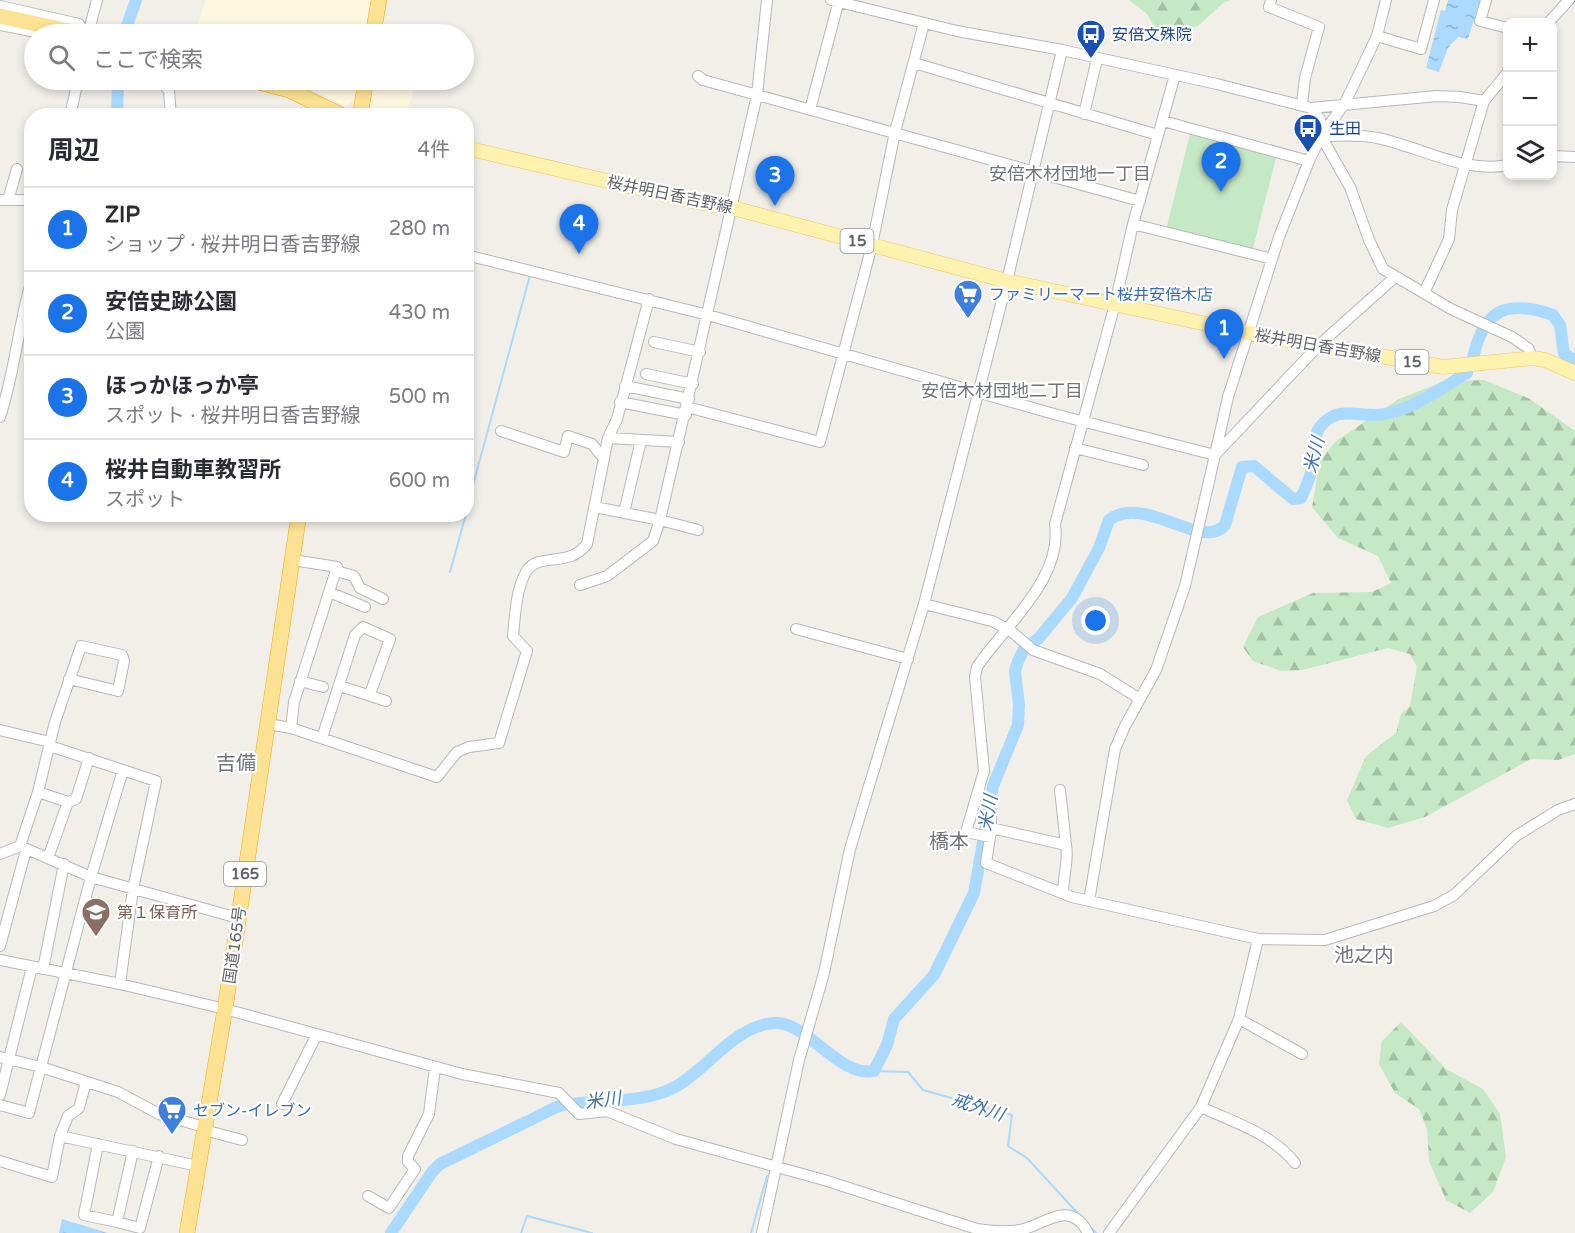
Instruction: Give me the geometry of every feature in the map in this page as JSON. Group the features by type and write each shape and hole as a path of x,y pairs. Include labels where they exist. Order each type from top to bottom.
{"highway":[{"path":"375,24 379,0"},
{"path":"0,16 38,24"},
{"path":"289,90 326,108"},
{"path":"361,108 364,90"},
{"name":"国道165号","path":"187,1233 225,1009 298,522"}],"main road":[{"name":"桜井明日香吉野線","path":"474,150 697,202 733,208 1007,280 1248,333 1443,367 1533,358 1545,360 1575,373"}],"street":[{"path":"89,24 97,0"},
{"path":"580,585 607,576 653,541 660,520 688,407 757,95 767,0"},
{"path":"1271,0 1269,7 1319,27 1305,78 1307,106 1320,119 1321,136 1350,187 1369,240 1383,269 1394,278 1425,291 1451,309 1512,337 1528,348 1533,358"},
{"path":"1089,901 1115,749 1156,670 1185,586 1228,397 1272,259 1309,161 1321,136 1345,103 1377,36 1386,0"},
{"path":"1377,36 1421,48 1434,0"},
{"path":"1486,0 1480,21 1503,27"},
{"path":"1553,18 1569,0"},
{"path":"810,110 836,1 924,23 1062,50 1307,106 1437,96 1460,96 1484,101"},
{"path":"0,6 80,24"},
{"path":"625,386 688,407 820,442 872,245 895,132 924,23"},
{"path":"0,25 24,30"},
{"path":"762,1233 804,1042 824,973 850,849 924,604 1007,280 1062,50"},
{"path":"1084,114 1097,59"},
{"path":"914,63 1158,135"},
{"path":"1066,845 991,832 966,832 984,771 975,677 977,667 1006,627 1043,583 1049,572 1057,539 1055,524 1115,304 1133,224 1175,75"},
{"path":"698,76 703,80 1140,201"},
{"path":"1425,291 1449,239 1452,210 1484,101 1503,78"},
{"path":"72,108 76,90"},
{"path":"168,90 170,108"},
{"path":"1163,121 1309,161"},
{"path":"1321,136 1376,137 1464,164 1503,166"},
{"path":"1557,156 1575,157"},
{"path":"17,169 4,200 24,200"},
{"path":"1133,224 1272,259"},
{"path":"474,257 649,299 1082,422 1215,455"},
{"path":"1215,455 1319,345 1394,278"},
{"path":"268,724 291,728 437,777 457,752 469,747 499,743 528,651 513,636 517,603 525,573 538,562 567,559 580,553 587,544 608,438 617,419 620,402 640,341 649,299"},
{"path":"0,417 9,389 24,306"},
{"path":"654,342 700,352"},
{"path":"646,374 693,384"},
{"path":"620,402 688,407"},
{"path":"501,430 564,452 568,436 592,444 604,459"},
{"path":"608,438 679,442"},
{"path":"624,513 641,440"},
{"path":"1075,448 1143,465"},
{"path":"595,507 698,530"},
{"path":"291,728 294,702 337,567 293,560"},
{"path":"336,571 354,576 360,588 383,599"},
{"path":"329,592 365,608"},
{"path":"924,604 992,621 1006,627 1032,650 1100,674 1140,699"},
{"path":"322,738 355,635 363,627 390,639 370,694"},
{"path":"796,629 908,658"},
{"path":"0,946 50,744 69,679 81,646 122,656 124,661 118,691 69,679"},
{"path":"300,681 322,687"},
{"path":"340,686 370,694 387,702"},
{"path":"0,730 50,744 156,781 133,889 120,984"},
{"path":"38,792 68,802 76,799 89,758"},
{"path":"0,1105 29,1113 91,877 123,770"},
{"path":"1060,790 1068,857 1063,872 1063,893"},
{"path":"48,858 68,802"},
{"path":"991,811 991,832 986,863 1089,901 1258,939 1296,941 1339,937 1434,906 1454,895 1516,836 1558,810 1575,804"},
{"path":"0,854 23,848 91,877 238,918"},
{"path":"44,969 64,864"},
{"path":"1109,1233 1201,1107 1239,1018 1258,939"},
{"path":"0,960 120,984 225,1009 435,1068 559,1093 579,1113 608,1111 676,1139 824,1180 977,1229 993,1232 1023,1230 1052,1216 1069,1216 1083,1222 1088,1233"},
{"path":"0,1095 5,1058 32,967"},
{"path":"1239,1018 1302,1054"},
{"path":"282,1104 316,1036"},
{"path":"5,1058 86,1082 137,1100 159,1114 242,1140"},
{"path":"368,1196 389,1209 415,1169 408,1162 408,1156 429,1114 435,1068"},
{"path":"0,1161 52,1177 60,1136 68,1116 79,1108 86,1082"},
{"path":"1201,1107 1266,1136 1283,1148 1295,1163"},
{"path":"60,1136 198,1166"},
{"path":"98,1144 84,1215 140,1228 159,1156"},
{"path":"117,1222 133,1151"}],"shaded area":[{"path":"206,0 373,0 369,24 198,24"},
{"path":"312,90 358,90 357,98 345,106"},
{"path":"372,90 413,90 409,108 369,108"}],"green space":[{"path":"1129,0 1231,0 1223,3 1198,26 1160,36 1147,14"},
{"path":"1191,130 1277,154 1252,252 1166,230"},
{"path":"1484,380 1530,399 1575,431 1575,754 1558,760 1531,759 1425,817 1388,828 1356,819 1347,800 1366,756 1396,733 1401,714 1410,706 1417,667 1410,654 1388,648 1302,670 1281,671 1253,661 1243,647 1258,617 1313,593 1372,592 1391,583 1378,556 1338,538 1312,507 1320,461 1336,441 1399,399 1442,382"},
{"path":"1401,1022 1446,1069 1483,1089 1500,1114 1506,1157 1493,1192 1470,1213 1446,1200 1429,1161 1427,1129 1419,1109 1395,1093 1379,1064 1382,1041"}],"water":[{"path":"1448,0 1480,0 1468,39 1458,37 1448,48 1439,72 1426,68 1441,10 1445,11"},
{"path":"62,1219 108,1233 59,1233"}],"waterway":[{"path":"128,24 136,0"},
{"path":"117,108 118,90"},
{"path":"474,482 530,275"},
{"name":"米川","path":"1473,358 1478,341 1491,319 1500,312 1522,308 1553,315 1560,325 1564,354 1575,360"},
{"name":"米川","path":"391,1233 432,1172 440,1164 558,1106 635,1099 675,1087 736,1038 763,1025 778,1023 790,1026 849,1067 862,1071 874,1071 887,1045 894,1019 934,975 974,893 993,786 1018,725 1019,705 1015,671 1018,661 1024,649 1038,639 1072,598 1099,548 1109,520 1123,514 1139,513 1202,532 1215,531 1225,525 1242,467 1254,466 1293,499 1301,498 1311,472 1316,435 1327,420 1342,414 1376,415 1396,411 1428,397 1467,373"},
{"path":"450,572 464,522"},
{"name":"戒外川","path":"874,1071 908,1072 923,1090 1012,1115 1008,1146 1027,1158 1096,1233"},
{"path":"751,1233 767,1176"},
{"path":"521,1233 527,1216 592,1233"}],"place":[{"name":"安倍文殊院","path":"1091,60"},
{"name":"生田","path":"1308,154"},
{"name":"安倍史跡公園","path":"1221,192"},
{"name":"ほっかほっか亭","path":"775,206"},
{"name":"桜井自動車教習所","path":"579,254"},
{"name":"ファミリーマート桜井安倍木店","path":"968,320"},
{"name":"ZIP","path":"1224,359"},
{"name":"第１保育所","path":"96,938"},
{"name":"セブン-イレブン","path":"172,1136"}],"district":[{"name":"安倍木材団地一丁目","path":"1070,174"},
{"name":"安倍木材団地二丁目","path":"1002,391"},
{"name":"吉備","path":"236,763"},
{"name":"橋本","path":"949,841"},
{"name":"池之内","path":"1364,955"}]}
